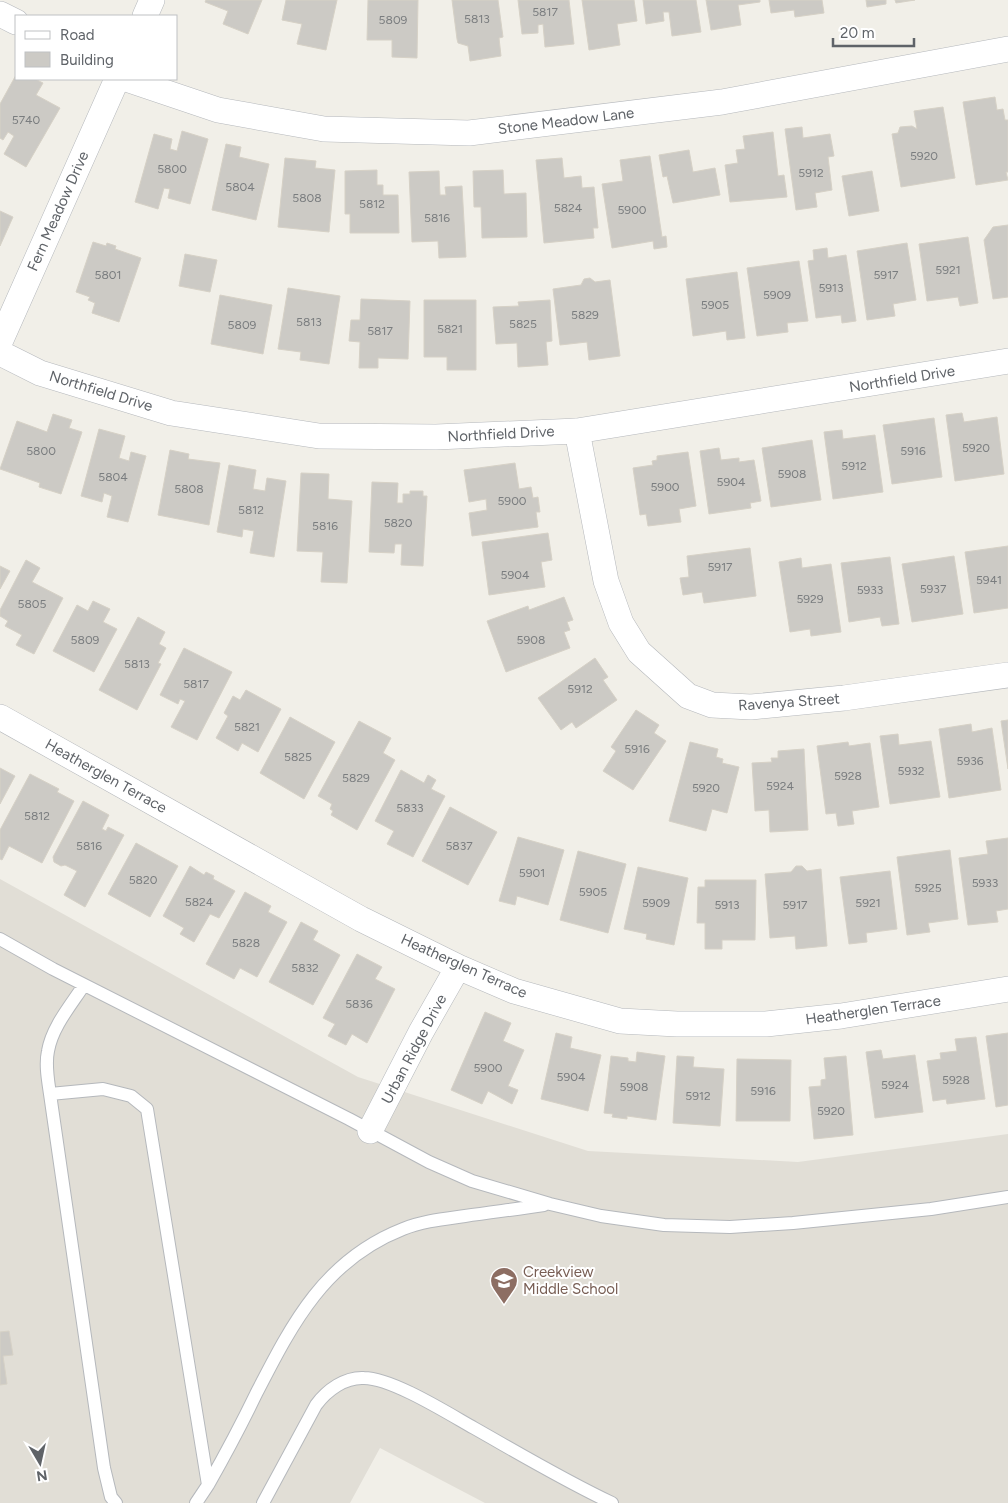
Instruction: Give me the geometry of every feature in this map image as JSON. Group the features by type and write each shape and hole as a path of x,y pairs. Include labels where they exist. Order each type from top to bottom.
{"street":[{"path":"145,15 152,0"},
{"path":"0,14 15,22"},
{"name":"Stone Meadow Lane","path":"129,80 218,110 324,129 469,133 722,102 1008,49"},
{"name":"Fern Meadow Drive","path":"0,342 117,80"},
{"name":"Northfield Drive","path":"0,353 40,373 172,413 319,436 436,437 577,431 1008,361"},
{"name":"Ravenya Street","path":"577,431 606,581 621,623 639,652 688,696 712,705 751,708 844,698 1008,675"},
{"name":"Heatherglen Terrace","path":"0,717 361,919 458,967 514,991 620,1021 677,1024 766,1024 832,1017 1008,989"},
{"name":"Urban Ridge Drive","path":"370,1131 458,967"}],"lane":[{"path":"0,938 84,986 429,1162 472,1181 550,1204 601,1216 664,1225 730,1227 902,1212 1008,1197"},
{"path":"84,986 53,1034 46,1062 104,1468 111,1497 116,1503"},
{"path":"50,1094 103,1089 132,1096 147,1109 208,1485"},
{"path":"196,1503 208,1485 272,1363 305,1306 328,1279 353,1256 381,1239 429,1221 550,1204"},
{"path":"263,1503 316,1405 323,1396 343,1382 353,1378 364,1378 376,1379 395,1386 612,1503"}],"shaded area":[{"name":"Creekview Middle School","path":"0,879 358,1077 588,1151 798,1162 1008,1134 1008,1503 485,1503 380,1448 350,1503 0,1503"}],"building":[{"path":"206,0 262,0 248,34 223,24 228,11 205,2"},
{"path":"286,0 337,0 326,50 297,44 302,24 282,20"},
{"path":"368,0 418,0 417,58 392,57 392,40 367,40"},
{"path":"452,0 498,0 503,37 499,38 501,56 470,61 468,46 458,43"},
{"path":"518,0 569,0 574,44 545,47 543,24 538,25 538,33 522,34"},
{"path":"582,0 634,0 637,21 617,24 620,45 589,50"},
{"path":"643,0 696,0 701,32 672,36 669,12 663,12 664,21 646,24"},
{"path":"706,0 760,0 760,2 738,5 741,25 711,30"},
{"path":"769,0 822,0 824,13 795,17 794,10 771,13"},
{"path":"866,0 886,0 886,4 867,7"},
{"path":"895,0 915,0 896,3"},
{"path":"15,77 15,80 37,80 43,83 36,95 60,108 26,167 4,154 14,136 8,132 3,140 0,138 0,104"},
{"path":"995,97 997,110 1003,109 1005,120 1008,120 1008,172 1006,172 1008,180 976,185 963,102"},
{"path":"943,107 955,178 901,187 892,134 898,133 900,127 912,126 917,129 914,111"},
{"path":"802,127 803,138 830,134 834,156 828,157 832,190 815,193 817,207 796,210 785,129"},
{"path":"182,131 208,139 190,204 168,198 170,189 164,188 158,209 135,202 154,134 172,139 170,149 177,151"},
{"path":"773,132 778,176 784,175 787,197 730,202 725,165 738,163 736,150 745,149 743,136"},
{"path":"226,144 241,147 239,157 269,164 256,220 212,210"},
{"path":"689,150 693,172 715,168 720,195 673,203 667,176 663,177 659,155"},
{"path":"650,156 662,237 666,236 667,247 654,249 653,241 612,248 602,184 623,181 620,160"},
{"path":"285,158 316,161 315,168 335,170 329,232 278,227"},
{"path":"562,158 564,178 581,176 582,188 594,187 598,228 593,228 594,238 544,243 536,160"},
{"path":"377,170 377,185 383,185 383,195 398,195 399,233 350,233 350,214 345,214 345,171"},
{"path":"503,170 504,194 526,193 527,237 482,238 481,207 474,207 473,171"},
{"path":"439,171 440,195 446,195 445,187 462,186 466,257 439,258 438,241 412,242 409,172"},
{"path":"872,171 879,211 849,216 842,176"},
{"path":"0,211 13,217 0,246"},
{"path":"1008,225 1008,297 993,299 984,240 993,227"},
{"path":"968,237 978,303 960,306 958,297 927,301 919,244"},
{"path":"93,242 106,246 107,243 116,246 115,249 141,258 119,322 92,313 95,303 88,300 90,297 76,292"},
{"path":"907,243 916,300 893,304 895,316 867,320 857,251"},
{"path":"827,248 828,258 846,255 856,321 842,323 841,315 816,318 808,261 814,260 813,250"},
{"path":"185,254 217,260 210,292 179,286"},
{"path":"799,261 808,321 787,323 788,332 757,336 747,268"},
{"path":"737,272 745,338 727,340 726,331 693,336 686,279"},
{"path":"590,278 595,282 610,280 620,356 589,360 587,342 560,345 553,289 581,285 584,279"},
{"path":"288,288 340,296 329,364 300,360 301,352 278,349"},
{"path":"220,295 272,305 263,354 211,344"},
{"path":"361,299 410,301 408,359 378,358 378,368 359,368 360,342 349,341 351,320 360,320"},
{"path":"424,300 476,300 476,370 447,370 447,357 424,357"},
{"path":"550,300 552,341 546,342 548,365 518,367 517,343 496,344 493,307 519,306 518,302"},
{"path":"962,413 964,422 997,417 1004,474 955,481 946,415"},
{"path":"53,414 72,420 69,428 82,432 61,494 39,487 40,483 0,469 17,421 47,432"},
{"path":"934,418 942,477 892,484 883,425"},
{"path":"99,429 125,436 119,458 129,461 131,452 146,456 128,522 107,517 112,496 104,493 102,502 81,496"},
{"path":"842,430 843,439 875,435 883,492 833,499 824,432"},
{"path":"812,440 821,500 771,507 762,448"},
{"path":"719,448 721,460 739,458 739,462 754,460 761,501 750,503 751,508 709,514 700,451"},
{"path":"170,450 189,454 188,459 220,463 209,525 158,515"},
{"path":"688,452 696,506 679,509 681,522 648,526 646,514 640,515 633,468 653,465 652,461 657,460 657,456"},
{"path":"515,463 519,489 531,487 533,498 538,497 540,512 536,512 538,527 472,536 469,513 487,510 486,499 469,502 464,470"},
{"path":"229,465 256,470 253,489 265,491 267,478 286,481 274,557 250,553 254,531 243,529 242,537 217,532"},
{"path":"301,473 329,474 328,499 352,501 347,583 321,582 323,552 297,551"},
{"path":"372,482 398,483 397,503 403,503 403,494 410,494 410,491 423,491 423,496 427,496 423,566 401,565 402,544 395,544 394,553 369,552"},
{"path":"548,533 552,560 541,562 545,587 489,595 482,542"},
{"path":"1008,546 1008,608 974,613 965,552"},
{"path":"750,548 756,596 704,603 702,592 683,595 680,578 689,577 687,556"},
{"path":"954,556 963,614 912,622 902,564"},
{"path":"890,557 899,624 882,626 880,617 849,622 841,563"},
{"path":"801,558 802,568 831,564 841,632 811,636 810,629 790,632 779,562"},
{"path":"26,560 40,568 32,582 63,598 34,654 16,645 22,635 5,626 8,621 0,616 0,610"},
{"path":"0,566 10,571 0,589"},
{"path":"564,597 573,620 567,622 570,630 564,632 570,648 506,672 487,621 528,606 529,610"},
{"path":"93,601 110,609 103,622 117,629 94,672 53,651 77,605 88,611"},
{"path":"138,617 165,632 159,644 166,648 158,663 161,664 137,710 99,690"},
{"path":"184,648 232,672 197,740 171,727 185,701 180,699 178,704 160,695"},
{"path":"595,658 608,677 603,680 617,700 576,728 572,722 561,730 538,698"},
{"path":"246,690 281,709 258,752 242,743 238,751 216,738 228,716 224,713 233,696 240,700"},
{"path":"636,710 659,725 654,733 666,741 633,790 603,771 616,751 611,747"},
{"path":"290,717 335,742 304,799 260,773"},
{"path":"1008,720 1008,769 1001,721"},
{"path":"359,721 391,738 383,753 395,760 357,830 331,815 333,811 330,809 332,804 318,796"},
{"path":"971,724 972,732 992,728 1001,790 949,798 939,729"},
{"path":"898,734 899,745 931,741 940,797 890,804 880,736"},
{"path":"690,742 718,749 716,757 723,759 722,763 739,767 727,813 712,809 706,831 669,821"},
{"path":"848,742 849,746 870,743 879,807 852,811 854,824 838,826 836,813 826,814 817,746"},
{"path":"804,749 808,830 770,832 769,810 755,811 752,763 772,762 771,758 778,758 778,751"},
{"path":"0,768 15,776 0,804"},
{"path":"401,770 424,783 428,775 436,780 431,789 445,796 413,857 387,844 394,831 375,821"},
{"path":"30,774 59,789 57,792 74,801 42,863 9,846 2,860 0,859 0,830"},
{"path":"83,801 109,815 102,829 106,831 108,827 124,835 85,907 64,895 77,871 54,862 53,857"},
{"path":"450,807 497,832 468,885 422,861"},
{"path":"518,837 564,850 548,905 517,896 515,905 499,901"},
{"path":"1008,838 1008,909 996,911 998,922 968,925 959,858 988,854 986,841"},
{"path":"136,843 178,866 150,917 108,894"},
{"path":"950,850 958,919 928,923 930,932 907,935 897,857"},
{"path":"578,851 626,864 608,933 560,920"},
{"path":"190,866 204,875 206,872 214,876 213,879 235,891 219,918 210,914 194,942 180,934 184,928 163,916"},
{"path":"796,866 802,866 807,871 821,869 827,946 796,949 795,936 770,938 765,874 791,872"},
{"path":"638,867 688,878 674,945 646,939 647,934 624,929"},
{"path":"890,871 897,929 866,933 867,942 849,944 840,877"},
{"path":"705,880 756,880 755,940 722,940 722,949 705,949 705,923 697,923 698,887 705,887"},
{"path":"245,892 271,906 268,912 287,922 257,977 240,968 234,979 206,964"},
{"path":"301,922 318,931 313,940 340,955 313,1005 269,982"},
{"path":"357,954 382,967 375,979 395,989 367,1043 352,1034 346,1045 328,1036 335,1024 323,1018"},
{"path":"485,1012 511,1023 503,1041 524,1050 508,1086 518,1090 512,1104 488,1091 482,1104 451,1090"},
{"path":"556,1033 572,1037 570,1048 601,1055 588,1111 541,1099"},
{"path":"1008,1033 1008,1105 996,1107 986,1036"},
{"path":"976,1037 985,1099 947,1104 946,1099 933,1101 927,1061 941,1059 940,1053 957,1051 955,1039"},
{"path":"881,1050 883,1059 915,1055 923,1112 875,1118 866,1052"},
{"path":"637,1052 665,1056 656,1120 627,1116 627,1119 612,1117 613,1114 604,1113 611,1056 628,1058 628,1061 636,1062"},
{"path":"677,1056 694,1057 693,1067 724,1069 720,1126 673,1123"},
{"path":"846,1056 853,1135 814,1139 809,1087 821,1086 821,1080 826,1079 824,1058"},
{"path":"737,1059 791,1060 790,1121 736,1121"},
{"path":"9,1331 13,1355 3,1356 7,1384 0,1385 0,1332"}],"place":[{"name":"Creekview Middle School","path":"504,1305"}]}
